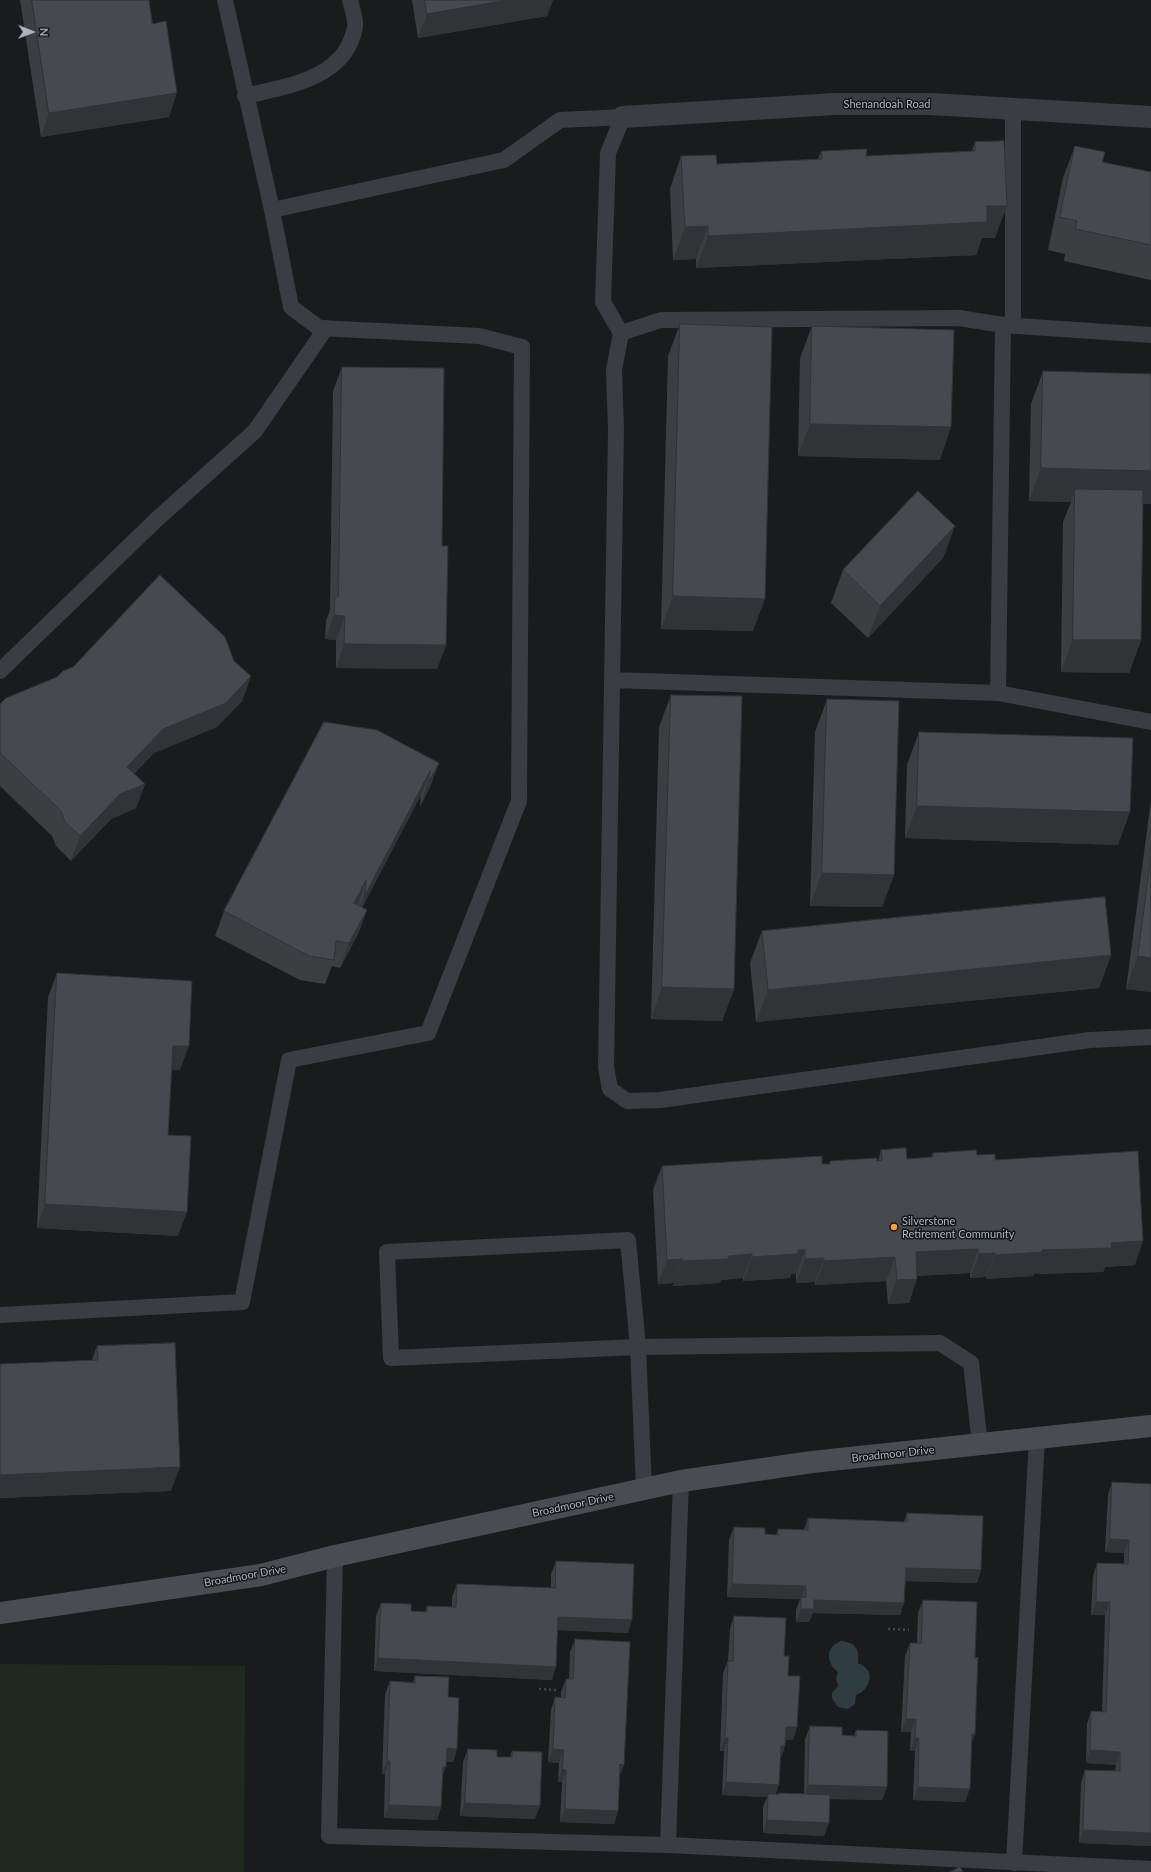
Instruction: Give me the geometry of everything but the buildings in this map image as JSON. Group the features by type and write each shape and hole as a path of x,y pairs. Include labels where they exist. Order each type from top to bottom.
{"street":[{"name":"Shenandoah Road","path":"623,117 835,104 931,104 1151,117"},
{"name":"Broadmoor Drive","path":"0,1613 261,1575 335,1556 681,1481 812,1462 1151,1426"}],"lane":[{"path":"0,1315 242,1302 289,1060 428,1033 519,801 522,347 479,336 319,328 292,307 272,210 224,0"},
{"path":"245,96 293,85 319,75 337,62 349,44 355,26 350,0"},
{"path":"998,693 1013,109"},
{"path":"272,210 504,160 560,120 623,117 608,153 603,302 621,333 614,370 616,430 606,1067 610,1089 627,1101 660,1100 1090,1040 1151,1037"},
{"path":"621,333 661,320 959,318 1008,326 1151,335"},
{"path":"0,671 156,520 255,431 326,328"},
{"path":"612,680 998,693 1151,722"},
{"path":"644,1489 638,1347 628,1240 386,1252 391,1358 638,1347 940,1343 971,1363 980,1445"},
{"path":"1014,1863 1037,1438"},
{"path":"668,1845 681,1481"},
{"path":"335,1556 329,1836 668,1845 1151,1869"}],"path":[{"path":"888,1630 909,1630"},
{"path":"539,1689 558,1690"}],"shaded area":[{"path":"841,1641 850,1643 856,1647 858,1663 866,1668 870,1676 866,1688 856,1695 855,1704 848,1709 838,1707 832,1698 832,1693 838,1686 836,1678 838,1672 831,1664 829,1655 832,1647"},
{"path":"0,1664 245,1666 244,1872 0,1872"}],"place":[{"name":"Silverstone Retirement Community","path":"894,1227"}]}
